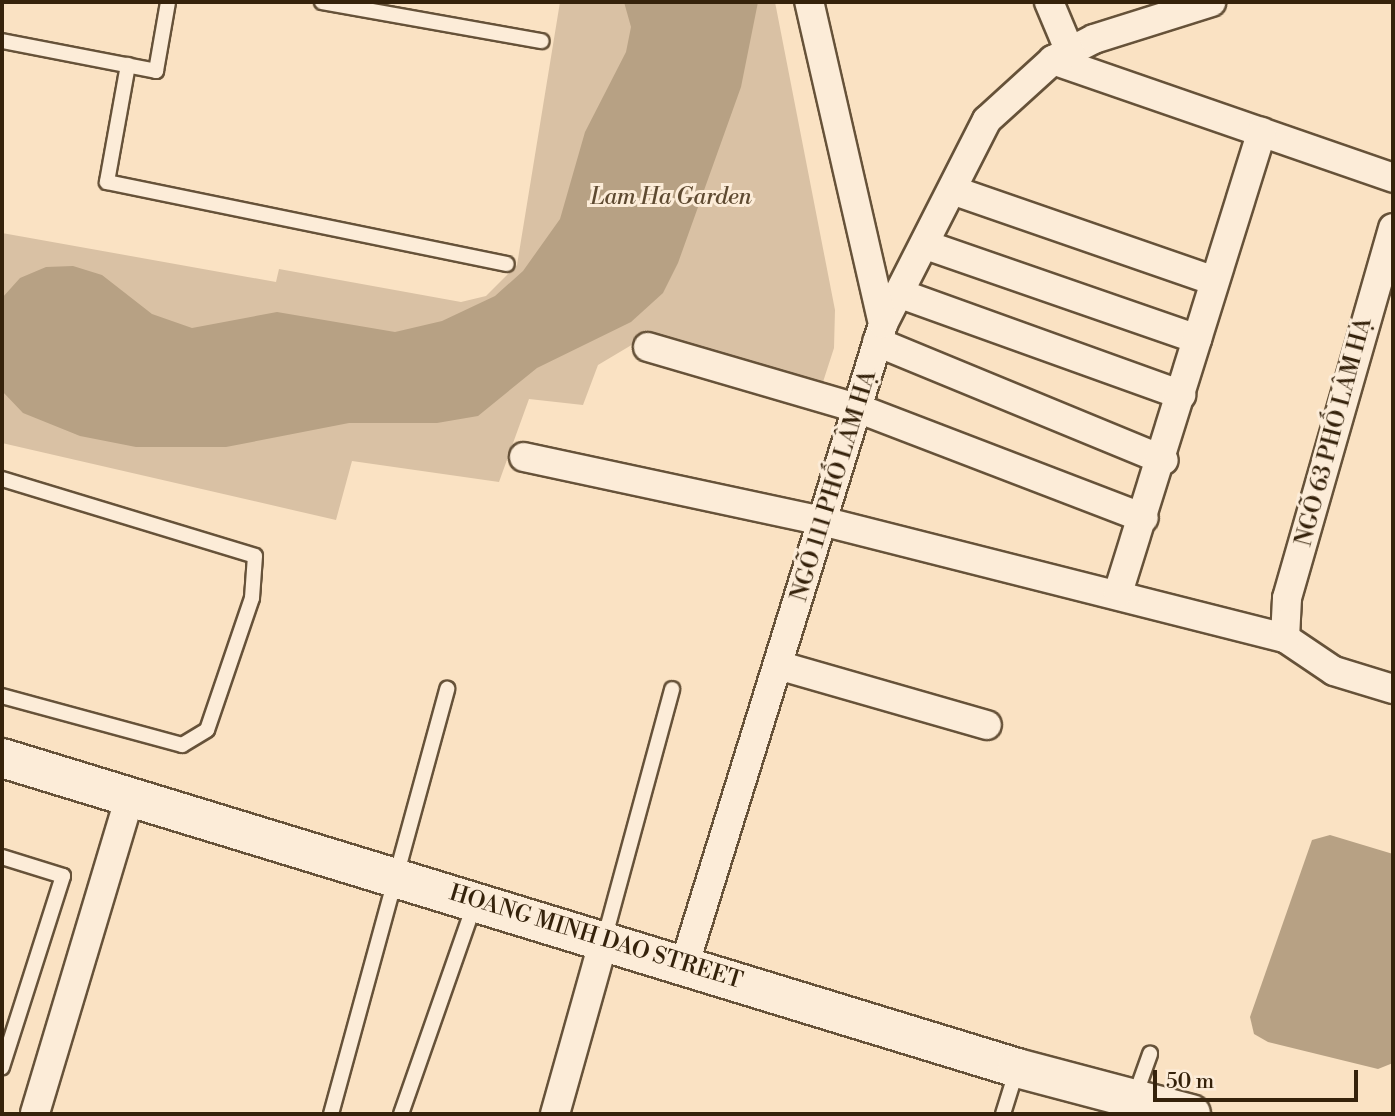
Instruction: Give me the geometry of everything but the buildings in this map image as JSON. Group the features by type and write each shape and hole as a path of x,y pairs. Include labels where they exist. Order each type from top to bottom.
{"street":[{"path":"1164,460 880,333 987,120 1062,56 1210,2"},
{"name":"NGÕ 111 PHỐ LÂM HẠ","path":"685,963 780,666 880,333 813,3"},
{"path":"1053,4 1062,56"},
{"path":"1062,56 1262,132 1393,178"},
{"path":"1118,593 1164,460 1212,280 1262,132"},
{"path":"952,190 1212,280"},
{"name":"NGÕ 63 PHỐ LÂM HẠ","path":"1285,638 1287,598 1393,228"},
{"path":"926,245 1197,339"},
{"path":"901,294 1181,395"},
{"path":"648,347 857,408 1144,518"},
{"path":"524,457 822,521 1118,593 1285,638 1334,671 1393,690"},
{"path":"780,666 987,725"},
{"name":"HOANG MINH DAO STREET","path":"2,758 685,963 1017,1068 1191,1114"},
{"path":"35,1113 130,797"},
{"path":"555,1114 604,940"}],"lane":[{"path":"2,41 156,71 168,2"},
{"path":"322,2 542,41"},
{"path":"128,65 107,183 506,264"},
{"path":"2,479 255,556 252,598 207,730 182,745 2,696"},
{"path":"331,1114 392,876 447,689"},
{"path":"604,940 672,689"},
{"path":"2,857 63,876 2,1067"},
{"path":"401,1114 475,901"},
{"path":"1135,1098 1150,1054"},
{"path":"1003,1114 1017,1068"}],"green space":[{"name":"Lam Ha Garden","path":"560,2 775,2 835,310 834,348 822,385 650,334 598,365 583,405 529,399 499,482 352,461 336,520 2,443 2,233 276,282 279,269 461,302 486,296 517,265"}],"shaded area":[{"path":"624,2 758,2 741,87 678,263 663,293 631,322 537,368 478,416 437,423 349,423 226,447 136,447 80,436 23,413 2,391 2,298 20,278 46,267 73,266 102,275 152,314 192,328 277,312 395,332 442,321 495,296 523,271 560,219 585,132 626,52 631,27"},
{"path":"1330,835 1393,854 1393,1063 1378,1069 1268,1042 1254,1034 1250,1017 1312,840"}]}
